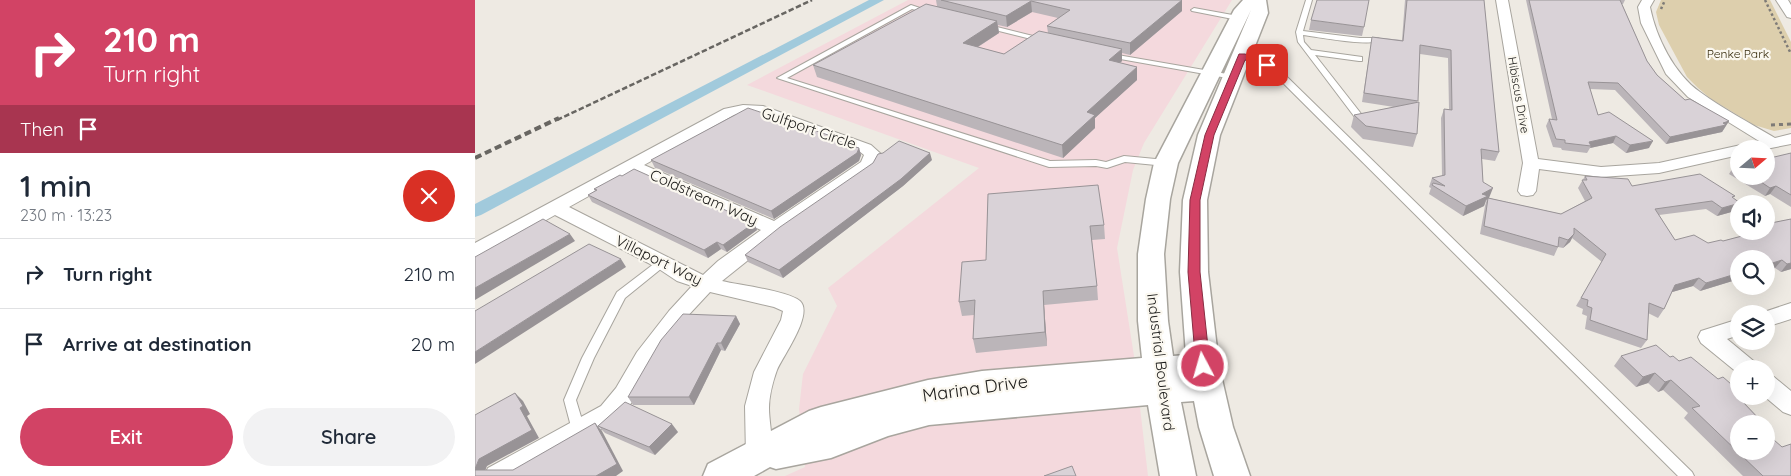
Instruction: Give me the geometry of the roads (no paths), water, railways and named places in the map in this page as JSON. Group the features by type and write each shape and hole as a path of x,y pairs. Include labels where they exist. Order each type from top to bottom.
{"main road":[{"name":"Industrial Boulevard","path":"1232,476 1216,427 1206,377 1194,272 1195,200 1209,135 1229,69 1238,18 1242,10 1252,0"},
{"name":"Industrial Boulevard","path":"1178,476 1161,382 1153,321 1151,254 1158,199 1166,163 1229,69 1260,13 1258,0"},
{"name":"Marina Drive","path":"721,476 759,456 831,443 884,424 929,411 1206,377"}],"street":[{"name":"Hibiscus Drive","path":"1502,0 1531,163 1527,191"},
{"path":"1648,0 1644,7 1647,23 1671,71 1693,94 1768,140"},
{"name":"Gulfport Circle","path":"475,251 729,112 743,109 758,109 872,152 872,159 869,164 775,229 725,266 706,284"},
{"path":"1775,143 1791,139"},
{"path":"1531,163 1601,172 1659,168 1730,152"},
{"name":"Coldstream Way","path":"632,166 775,229"},
{"name":"Villaport Way","path":"555,208 586,221 598,239 663,262 669,268 706,284 783,302 789,304 794,310 792,320 765,372 757,406 759,456"},
{"path":"497,476 609,413 624,396 645,358 676,316 706,284"},
{"path":"1775,315 1791,311"},
{"path":"1709,337 1730,330"},
{"path":"1709,337 1737,360"},
{"path":"1775,391 1791,404"}],"lane":[{"path":"1309,0 1299,32 1301,42 1363,122"},
{"path":"940,14 911,7 781,78 1049,164 1097,163 1107,165 1118,159 1166,163"},
{"path":"1194,10 1238,18"},
{"path":"978,24 1053,43"},
{"path":"1299,32 1360,40 1378,40"},
{"path":"1308,52 1359,59"},
{"path":"1099,53 1229,69 1267,65 1278,73 1687,476"},
{"path":"578,430 570,400 588,358 621,295 663,262"}],"waterway":[{"path":"475,211 878,0"}],"railway":[{"path":"557,120 812,0"},
{"path":"475,158 559,118"}],"park label":[{"name":"Penke Park","path":"1738,53"}]}
